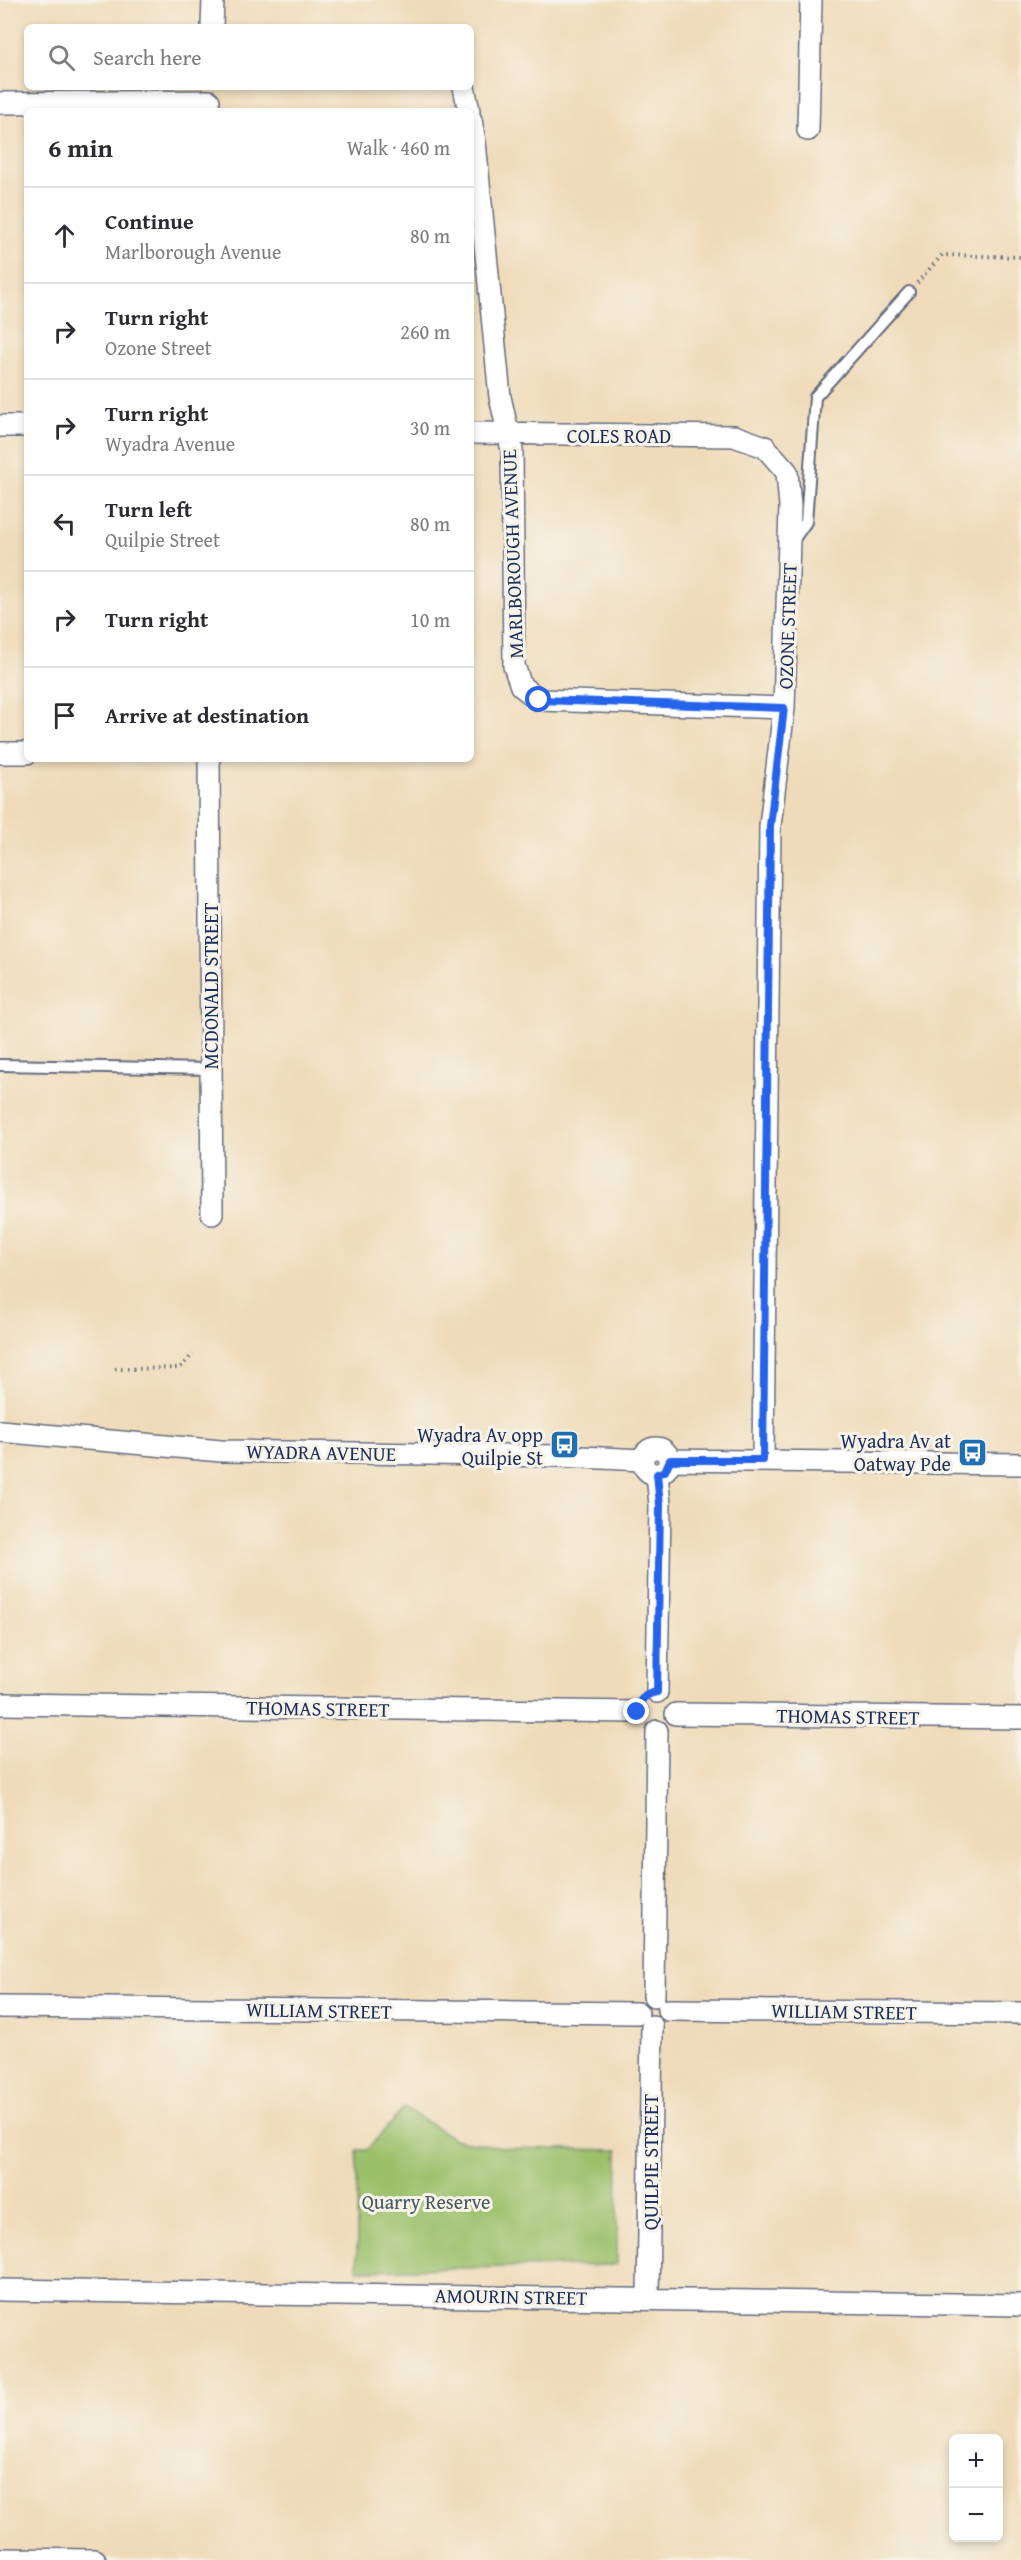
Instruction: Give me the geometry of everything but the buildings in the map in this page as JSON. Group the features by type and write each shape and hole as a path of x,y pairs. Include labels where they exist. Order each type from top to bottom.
{"street":[{"path":"212,24 213,0"},
{"path":"808,130 811,0"},
{"path":"465,90 468,108"},
{"path":"0,103 209,100"},
{"name":"MARLBOROUGH AVENUE","path":"474,133 500,397 512,450 514,666 521,686 539,700 784,708"},
{"path":"0,426 24,426"},
{"name":"COLES ROAD","path":"474,433 734,436 765,447"},
{"name":"OZONE STREET","path":"763,1460 770,826 784,708 789,547 787,472 765,447"},
{"path":"0,753 24,753"},
{"name":"MCDONALD STREET","path":"209,762 212,1214"},
{"name":"WYADRA AVENUE","path":"0,1431 221,1451 560,1456 656,1465 763,1460 1021,1464"},
{"path":"656,1465 660,1505 657,1692"},
{"path":"657,1692 668,1697 675,1707 676,1714 667,1728 657,1731 641,1723 637,1712 641,1701 657,1692"},
{"name":"THOMAS STREET","path":"0,1704 637,1712"},
{"name":"THOMAS STREET","path":"676,1714 1021,1718"},
{"path":"645,2020 664,2021 661,2003 657,1731"},
{"name":"WILLIAM STREET","path":"661,2003 1021,2013"},
{"name":"WILLIAM STREET","path":"0,2007 645,2020"},
{"name":"QUILPIE STREET","path":"645,2020 648,2298"},
{"name":"AMOURIN STREET","path":"0,2290 1021,2305"},
{"path":"0,2559 95,2560"}],"lane":[{"path":"789,547 806,522 815,397 909,292"},
{"path":"0,1065 210,1069"}],"path":[{"path":"909,292 942,255 1021,257"},
{"path":"115,1369 180,1368 192,1354"}],"green space":[{"name":"Quarry Reserve","path":"404,2108 456,2140 510,2148 618,2150 617,2265 357,2270 357,2150 367,2150"}],"place":[{"name":"Wyadra Av opp Quilpie St","path":"564,1445"},
{"name":"Wyadra Av at Oatway Pde","path":"972,1452"}],"route":[{"path":"539,700 784,708 770,826 763,1460 670,1460 668,1468 657,1474 660,1505 657,1692 645,1696 637,1712"}]}
